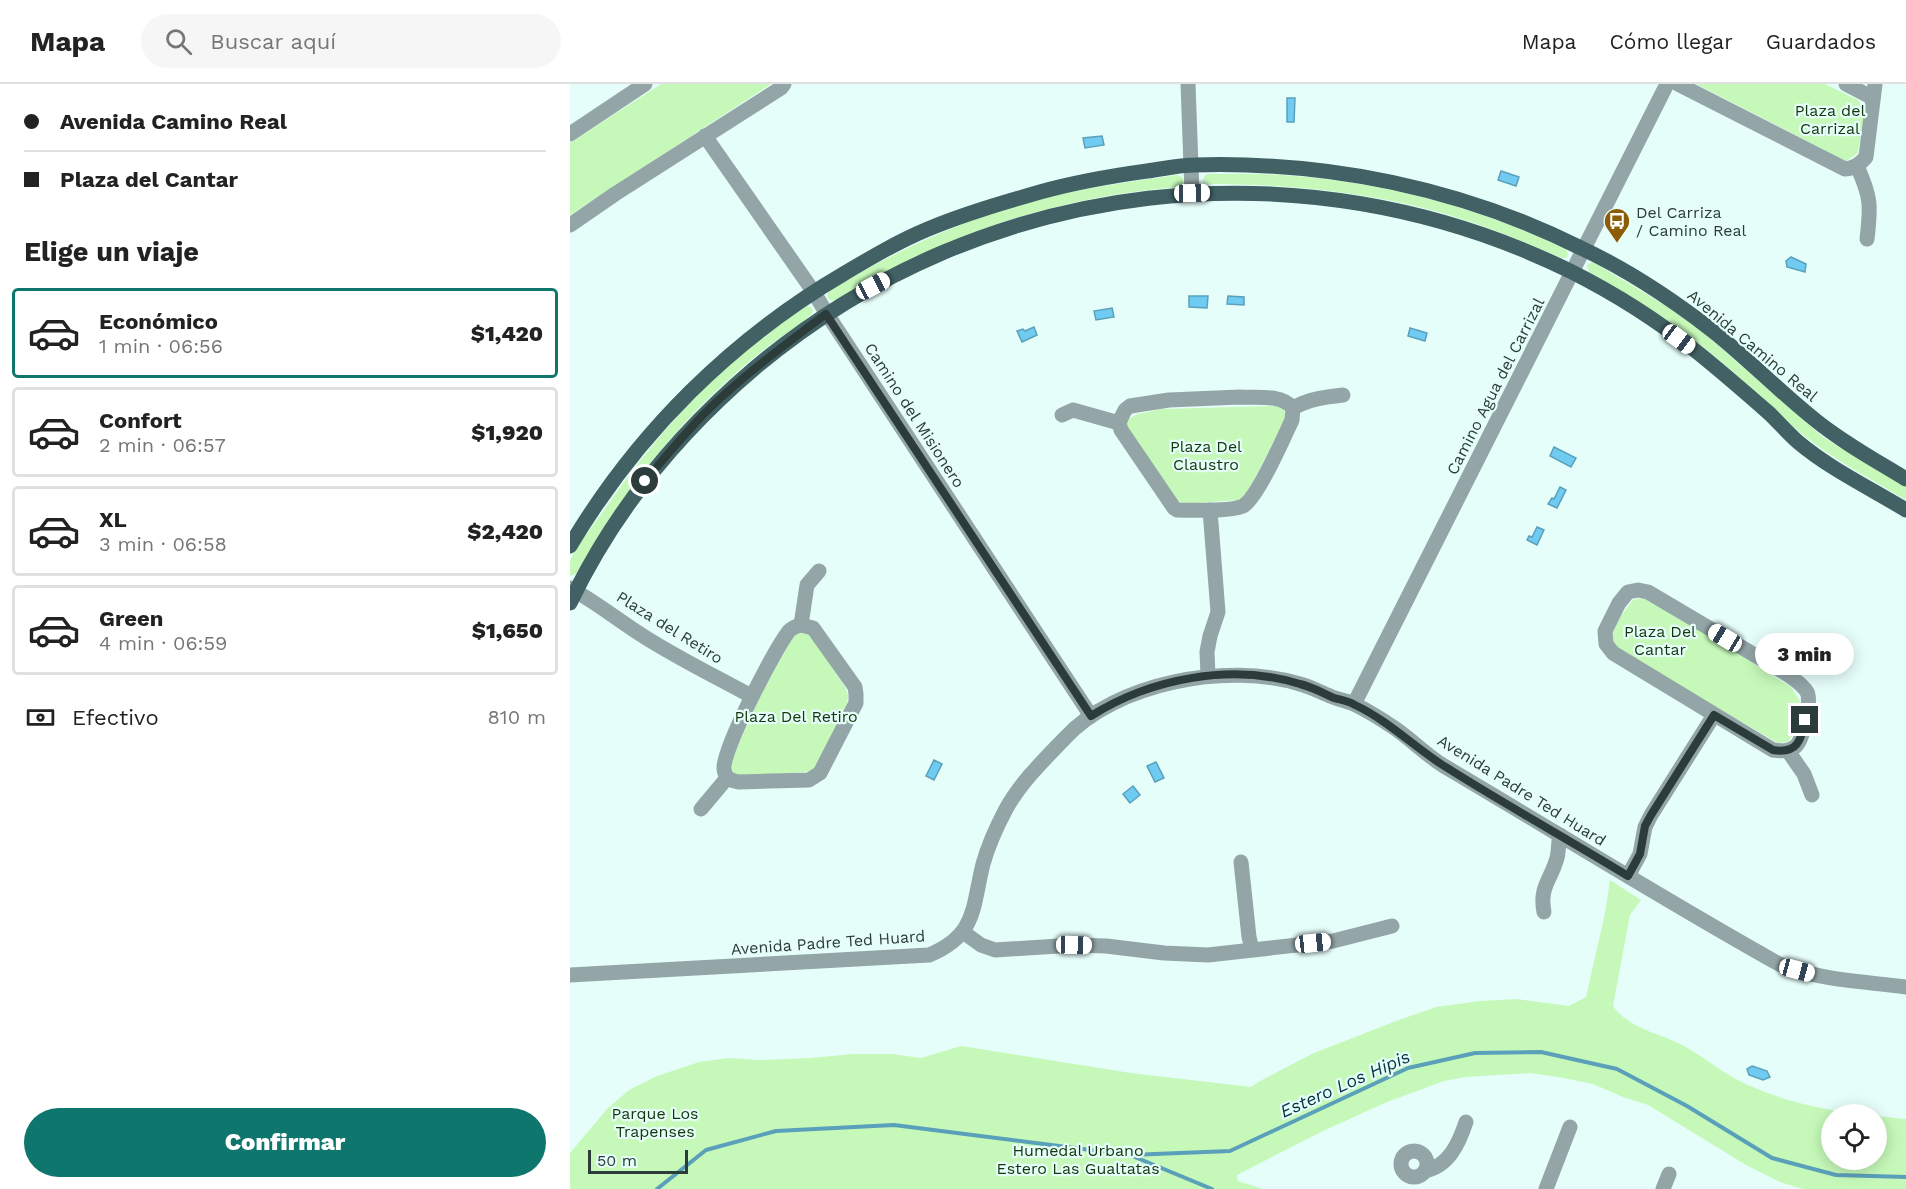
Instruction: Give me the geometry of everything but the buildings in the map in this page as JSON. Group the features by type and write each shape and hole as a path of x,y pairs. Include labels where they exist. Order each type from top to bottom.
{"main road":[{"name":"Avenida Camino Real","path":"570,546 604,493 663,419 729,356 813,291 873,256 927,230 1003,202 1080,181 1191,165 1275,167 1331,172 1380,180 1432,191 1517,219 1584,249 1676,304 1714,332 1821,424 1906,479"},
{"path":"572,594 617,519 682,437 738,383 779,348 826,314 873,286 917,264 960,245 1011,227 1086,208 1192,193 1229,192 1318,196 1398,210 1495,239 1572,272 1663,326 1723,374 1800,443 1825,461 1906,510"}],"street":[{"path":"570,134 645,84"},
{"path":"570,225 784,84"},
{"path":"1188,84 1192,193"},
{"name":"Camino Agua del Carrizal","path":"1354,704 1667,84"},
{"path":"1678,84 1845,169 1857,166 1866,157 1874,91 1846,84"},
{"name":"Camino del Misionero","path":"705,136 813,291 1091,716"},
{"path":"1857,166 1870,198 1867,239"},
{"path":"1293,408 1321,397 1343,395"},
{"path":"1275,398 1290,404 1293,408 1292,420 1253,498 1240,507 1210,510 1177,510 1171,506 1121,430 1119,423 1125,410 1130,406 1179,399 1275,398"},
{"path":"1062,416 1073,410 1119,423"},
{"path":"1208,675 1207,652 1218,612 1210,510"},
{"path":"801,625 807,585 819,571"},
{"path":"1638,590 1648,592 1802,685 1808,694 1809,702 1801,737 1795,747 1788,751 1773,750 1613,653 1606,644 1605,631 1619,603 1628,592 1638,590"},
{"name":"Plaza del Retiro","path":"572,594 596,603 637,632 751,696"},
{"path":"801,625 813,628 855,687 856,703 820,773 809,780 739,782 727,778 723,767 725,759 751,696 789,631 801,625"},
{"name":"Avenida Padre Ted Huard","path":"570,975 929,955 945,948 963,932 970,920 984,862 994,835 1018,788 1068,734 1111,704 1168,682 1208,675 1245,675 1301,684 1354,704 1394,728 1439,763 1779,964 1824,978 1906,987"},
{"path":"1628,876 1640,854 1645,826 1714,715"},
{"path":"1788,751 1804,774 1812,795"},
{"path":"701,809 727,778"},
{"path":"1544,912 1541,901 1543,890 1558,856 1557,845 1560,835"},
{"path":"1558,856 1575,843"},
{"path":"1241,862 1252,949"},
{"path":"963,932 981,945 995,950 1095,945 1208,955 1333,941 1392,926"},
{"path":"1429,1189 1422,1174 1439,1166 1451,1155 1466,1122"},
{"path":"1546,1189 1570,1127"},
{"path":"1663,1189 1669,1174"}],"green space":[{"path":"661,84 771,84 570,215 570,143"},
{"name":"Plaza del Carrizal","path":"1696,84 1825,84 1858,100 1865,110 1858,153 1846,161"},
{"path":"1208,174 1263,174 1318,178 1427,198 1532,234 1566,249 1568,255 1562,258 1477,224 1412,205 1311,189 1208,184 1203,182 1204,176"},
{"path":"1178,175 1183,178 1181,187 1089,199 1001,223 958,238 917,257 836,301 830,300 827,296 829,291 884,260 970,221 1061,194"},
{"path":"1593,262 1668,307 1704,333 1823,437 1906,487 1906,500 1853,469 1802,434 1724,364 1692,339 1642,304 1589,272 1588,264"},
{"path":"806,306 813,310 811,315 740,369 672,437 637,480 605,526 576,574 570,576 570,563 579,545 669,426 747,349"},
{"name":"Plaza Del Claustro","path":"1276,406 1284,410 1286,418 1246,495 1239,500 1183,504 1177,501 1126,427 1128,419 1138,414 1161,409"},
{"name":"Plaza Del Cantar","path":"1643,598 1655,602 1791,687 1800,701 1794,733 1788,742 1778,743 1618,650 1611,638 1612,632 1633,600"},
{"name":"Plaza Del Retiro","path":"804,632 811,635 845,687 848,695 847,705 812,770 735,775 731,762 759,698 792,639 798,633"},
{"path":"1610,880 1641,900 1630,915 1613,1006 1620,1014 1646,1030 1675,1041 1734,1078 1764,1092 1821,1108 1821,1170 1887,1170 1887,1117 1906,1119 1906,1189 1803,1189 1780,1182 1746,1165 1648,1105 1593,1084 1530,1073 1466,1077 1444,1081 1387,1102 1323,1131 1237,1175 1238,1181 1263,1189 570,1189 570,1153 607,1109 629,1090 657,1076 699,1062 728,1058 759,1060 853,1054 892,1054 921,1058 961,1046 1131,1073 1251,1087 1314,1053 1436,1007 1516,999 1569,1006 1586,997"}],"water":[{"path":"1287,98 1295,98 1294,122 1287,122"},
{"path":"1102,136 1104,145 1085,148 1083,138"},
{"path":"1501,171 1519,177 1516,186 1498,180"},
{"path":"1791,257 1806,264 1805,272 1787,267 1786,261"},
{"path":"1189,296 1208,296 1207,308 1189,307"},
{"path":"1228,296 1244,297 1244,305 1227,304"},
{"path":"1112,308 1114,317 1096,320 1094,311"},
{"path":"1034,327 1037,335 1022,342 1017,331 1023,329 1025,331"},
{"path":"1410,328 1427,333 1425,341 1408,336"},
{"path":"1554,447 1576,458 1571,467 1550,456"},
{"path":"1560,487 1566,490 1557,508 1548,504 1552,498 1554,499"},
{"path":"1537,527 1544,530 1537,545 1527,540 1529,536 1532,537"},
{"path":"934,760 942,764 934,780 926,776"},
{"path":"1156,762 1164,778 1155,782 1147,766"},
{"path":"1133,786 1140,795 1130,803 1123,794"},
{"path":"1752,1066 1767,1071 1770,1077 1763,1080 1749,1075 1747,1069"}],"waterway":[{"name":"Estero Los Hipis","path":"1130,1155 1230,1151 1408,1068 1475,1053 1541,1052 1617,1069 1687,1106 1772,1158 1836,1175 1906,1177"},
{"path":"657,1189 706,1150 776,1131 894,1125 1130,1155 1212,1189"}],"place":[{"name":"Del Carriza / Camino Real","path":"1617,244"}],"route":[{"path":"645,481 682,437 724,395 779,348 826,314 1091,716 1111,704 1168,682 1208,675 1245,675 1301,684 1354,704 1394,728 1439,763 1628,876 1640,854 1645,826 1714,715 1773,750 1782,752 1795,747 1801,737 1805,720"}],"park label":[{"name":"Parque Los Trapenses","path":"655,1122"},
{"name":"Humedal Urbano Estero Las Gualtatas","path":"1078,1159"}]}
